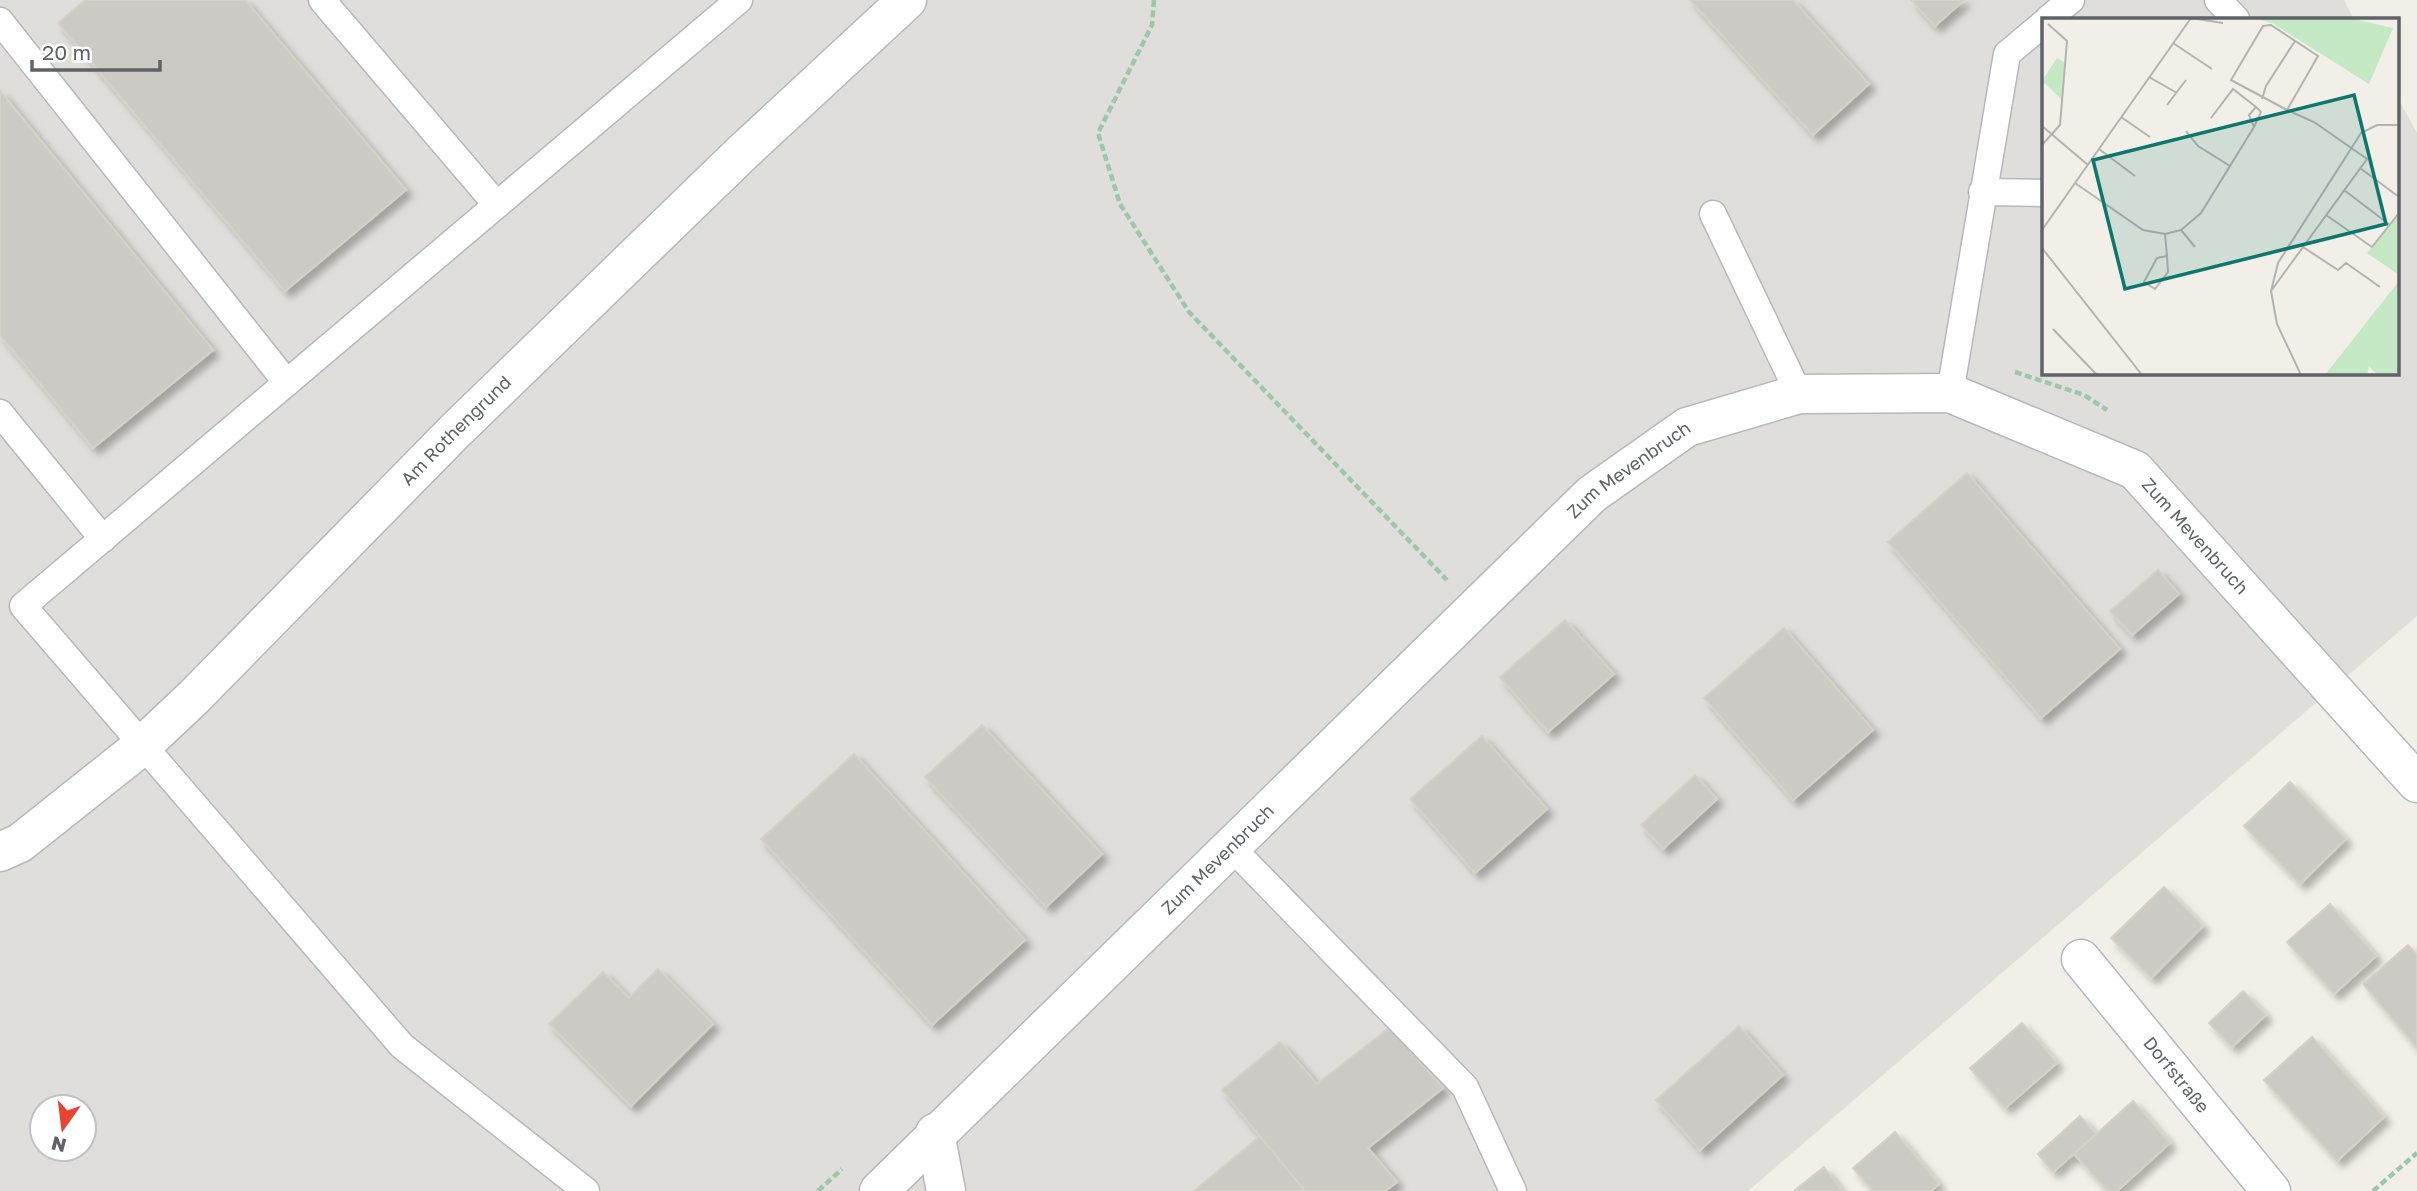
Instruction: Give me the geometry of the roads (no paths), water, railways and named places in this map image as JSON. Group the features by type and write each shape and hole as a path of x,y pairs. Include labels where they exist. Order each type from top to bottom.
{"street":[{"name":"Am Rothengrund","path":"0,852 20,843 142,746 194,697 454,432 743,152 906,0"},
{"name":"Zum Mevenbruch","path":"879,1191 935,1133 1592,494 1687,428 1799,394 1951,393 2135,470 2417,783"},
{"name":"Dorfstraße","path":"2081,959 2271,1191"},
{"path":"935,1133 946,1191"}],"lane":[{"path":"322,0 497,205"},
{"path":"586,1191 402,1046 23,606 739,0"},
{"path":"2049,18 2071,0"},
{"path":"2218,0 2235,18"},
{"path":"0,20 287,383"},
{"path":"1951,393 1982,192 2007,54 2042,25"},
{"path":"1982,192 2042,193"},
{"path":"1713,214 1799,394"},
{"path":"0,413 103,539"},
{"path":"1230,846 1465,1087 1513,1191"}]}
